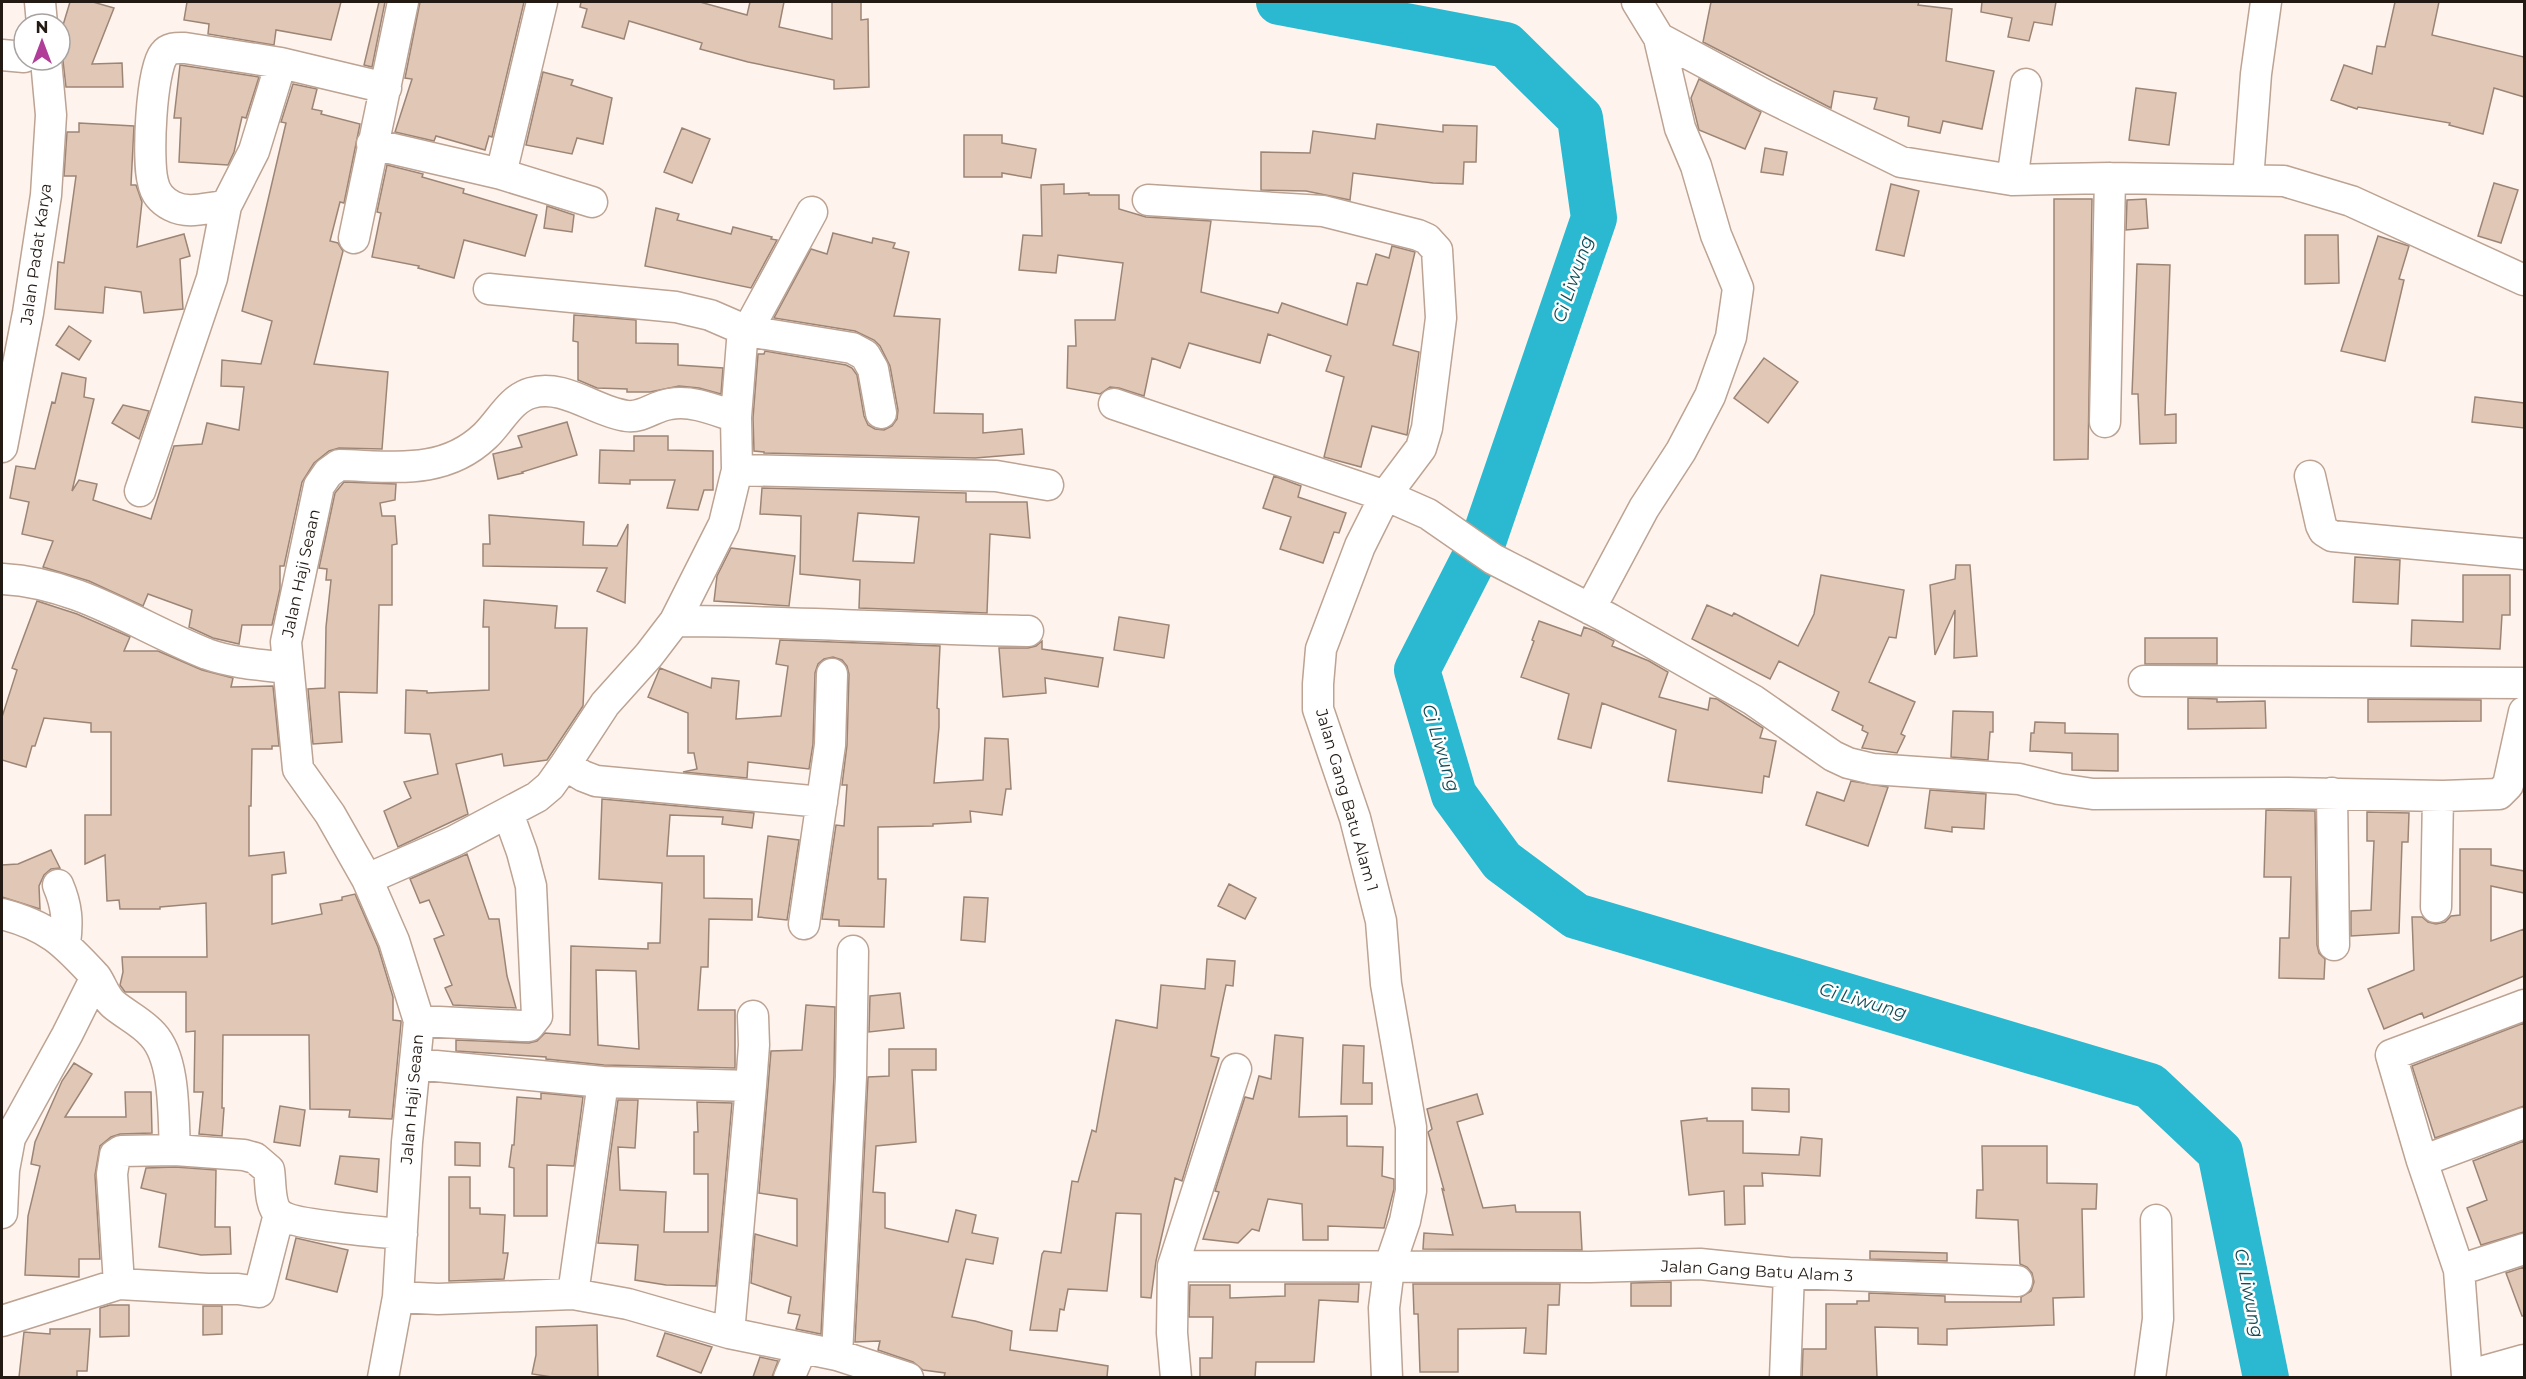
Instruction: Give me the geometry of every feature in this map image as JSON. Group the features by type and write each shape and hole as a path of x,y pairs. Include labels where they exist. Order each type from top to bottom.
{"street":[{"path":"354,238 403,2"},
{"path":"501,174 542,2"},
{"path":"1590,609 1644,508 1681,452 1710,396 1731,337 1738,288 1716,234 1696,166 1680,128 1659,38 1637,2"},
{"path":"2248,180 2256,74 2266,2"},
{"path":"1659,38 1765,95 1901,162 2012,180 2110,178 2284,182 2351,201 2524,280"},
{"path":"226,206 191,211 174,207 159,197 153,182 150,142 159,67 164,54 172,48 281,63 386,88"},
{"path":"140,491 212,278 226,206 254,151 281,63"},
{"name":"Jalan Padat Karya","path":"2,447 7,397 46,195 51,116 47,72"},
{"path":"2012,180 2026,84"},
{"path":"372,144 501,174 592,202"},
{"path":"2105,422 2110,178"},
{"name":"Jalan Gang Batu Alam 1","path":"1148,200 1323,211 1418,235 1434,244 1437,250 1441,310 1427,428 1421,448 1385,496 1360,546 1321,649 1318,684 1318,709 1354,818 1381,921 1386,984 1411,1127 1411,1191 1405,1221 1389,1268 1384,1308 1387,1377"},
{"path":"367,879 454,841 537,797 550,786 566,765 605,704 649,656 675,621 724,524 737,470 736,417 742,341 812,212"},
{"path":"489,289 676,307 710,315 747,331 852,348 865,355 873,369 881,413"},
{"name":"Jalan Haji Seaan","path":"383,1377 398,1297 407,1142 419,1021 394,940 367,879 330,814 297,769 286,642 319,486 328,473 339,465 426,466 455,457 485,437 519,398 533,392 573,396 625,416 638,416 667,404 689,403 736,417"},
{"path":"1114,404 1385,496 1428,514 1493,559 1590,609 1753,700 1833,756 1848,763 1873,769 2019,779 2093,794 2332,793 2438,796 2499,794 2508,785 2524,712"},
{"path":"737,470 996,476 1048,485"},
{"path":"2310,476 2321,525 2324,531 2332,536 2524,554"},
{"path":"2,580 30,580 88,599 210,655 253,664 288,668"},
{"path":"675,621 778,621 902,629 1028,631"},
{"path":"804,924 830,745 832,674"},
{"path":"2144,681 2524,683"},
{"path":"566,765 583,776 597,781 822,802"},
{"path":"2332,793 2334,945"},
{"path":"2436,907 2438,796"},
{"path":"419,1021 529,1026 537,1016 531,886 508,813"},
{"path":"58,885 66,903 68,920 65,944"},
{"path":"2,914 45,930 65,944 96,977 113,1004 145,1027 164,1051 169,1072 175,1150"},
{"path":"837,1355 851,1077 853,951"},
{"path":"2,1213 4,1170 10,1138 96,977"},
{"path":"2524,1005 2391,1055 2422,1161 2459,1270 2467,1377 2524,1360"},
{"path":"729,1333 754,1045 753,1016"},
{"path":"415,1064 603,1082 750,1086"},
{"path":"1176,1377 1172,1333 1173,1266 1236,1069"},
{"path":"573,1294 603,1082"},
{"path":"2422,1161 2524,1123"},
{"path":"119,1284 112,1174 116,1155 122,1151 175,1150 244,1155 264,1164 270,1170 274,1207 279,1214 304,1221 402,1234"},
{"path":"2,1321 119,1284 259,1292 279,1214"},
{"path":"2150,1377 2158,1319 2156,1220"},
{"path":"2459,1270 2524,1249"},
{"name":"Jalan Gang Batu Alam 3","path":"1173,1266 1590,1268 1700,1264 1789,1273 2017,1281"},
{"path":"1785,1377 1789,1273"},
{"path":"398,1297 438,1299 573,1294 628,1304 729,1333 837,1355 908,1377"},
{"path":"789,1377 802,1348"}],"building":[{"path":"70,2 93,2 114,8 92,64 122,63 123,87 66,87 64,72 72,72 72,12 67,12"},
{"path":"187,2 341,2 331,40 276,30 274,45 208,34 209,24 184,20"},
{"path":"379,2 385,2 372,67 364,65"},
{"path":"420,2 524,2 492,137 489,136 485,150 436,136 434,141 395,132 412,79 405,78"},
{"path":"581,2 700,2 747,15 750,2 784,2 779,27 832,39 832,2 861,2 861,20 868,19 869,87 834,89 834,80 748,62 700,49 702,43 629,21 624,39 582,27 587,9 580,7"},
{"path":"1711,2 1919,2 1918,5 1952,9 1946,61 1994,71 1982,129 1943,121 1940,133 1908,126 1909,117 1874,109 1877,98 1834,91 1831,108 1703,42"},
{"path":"1982,2 2056,2 2052,25 2034,22 2029,41 2008,37 2012,18 1981,12"},
{"path":"2395,2 2439,2 2432,35 2524,57 2524,97 2494,88 2483,134 2449,125 2450,123 2358,107 2357,109 2331,100 2344,65 2372,74 2377,46 2385,47"},
{"path":"180,65 259,77 246,118 242,117 234,152 228,165 179,162 181,118 174,118"},
{"path":"543,72 573,80 571,85 612,98 603,144 577,138 572,154 526,145"},
{"path":"1699,79 1761,112 1745,149 1699,130 1691,98"},
{"path":"293,84 317,89 312,109 322,111 321,114 360,124 344,203 340,202 330,241 338,243 343,251 314,364 388,372 382,449 339,448 329,451 314,463 302,482 284,566 280,566 280,589 272,625 242,625 239,644 213,638 189,627 192,610 148,594 143,606 89,581 43,567 53,541 22,534 29,502 10,498 16,466 35,469 62,373 86,378 84,397 94,399 72,491 79,480 97,484 93,500 151,519 174,446 202,444 207,423 239,430 244,387 221,386 222,360 261,364 272,321 242,311 286,123 281,122"},
{"path":"2136,88 2176,93 2169,145 2129,140"},
{"path":"79,123 134,126 131,185 136,185 142,202 137,247 184,234 190,256 180,259 183,309 144,313 141,292 105,287 103,313 55,309 58,262 64,263 76,176 64,176 67,132 79,132"},
{"path":"1377,124 1443,132 1443,125 1477,126 1476,162 1464,162 1463,184 1433,183 1353,173 1350,200 1306,191 1261,190 1261,152 1310,153 1313,131 1375,139"},
{"path":"682,128 710,139 692,183 664,172"},
{"path":"964,135 1002,135 1002,143 1036,149 1031,178 1002,173 1002,177 964,177"},
{"path":"1765,148 1787,152 1783,175 1761,172"},
{"path":"387,165 423,174 422,177 464,189 463,193 537,215 525,256 464,240 454,278 418,268 419,266 372,257 381,213 377,212"},
{"path":"2494,183 2518,190 2501,243 2478,236"},
{"path":"1064,184 1064,194 1119,195 1119,209 1146,217 1211,221 1201,292 1278,313 1282,303 1347,325 1357,283 1367,285 1376,254 1389,258 1392,246 1415,252 1393,345 1419,352 1407,435 1372,426 1361,467 1324,457 1344,377 1326,371 1331,356 1268,334 1260,363 1189,343 1180,368 1152,358 1144,396 1110,387 1100,394 1067,388 1068,346 1076,346 1075,320 1115,320 1123,263 1058,255 1056,273 1019,270 1023,235 1042,236 1041,185"},
{"path":"1891,184 1919,191 1904,256 1876,250"},
{"path":"2054,199 2092,199 2088,459 2054,460"},
{"path":"2146,199 2148,228 2126,230 2127,200"},
{"path":"547,206 574,215 572,232 544,228"},
{"path":"656,208 679,214 677,220 731,234 733,227 777,240 751,288 645,266"},
{"path":"833,233 872,243 873,238 895,243 893,248 909,252 894,316 940,319 934,413 983,414 983,433 1022,429 1024,454 975,458 754,451 753,418 758,354 764,354 765,351 852,368 857,375 864,416 868,425 884,430 892,426 897,419 898,410 890,366 880,346 874,340 855,331 774,318 811,249 827,254"},
{"path":"2305,235 2338,235 2339,283 2305,284"},
{"path":"2378,236 2409,246 2399,279 2404,280 2385,361 2341,351"},
{"path":"2137,264 2170,265 2165,415 2176,414 2176,443 2140,444 2138,394 2132,394"},
{"path":"574,315 636,320 636,343 678,344 678,365 723,368 721,394 679,386 650,392 627,392 627,389 597,388 578,380 578,342 573,341"},
{"path":"69,326 91,341 79,360 56,345"},
{"path":"1764,358 1798,382 1768,423 1734,398"},
{"path":"2475,397 2524,403 2524,428 2472,422"},
{"path":"123,405 149,411 139,439 112,423"},
{"path":"567,422 577,455 498,479 493,454 522,447 518,436"},
{"path":"634,436 668,436 668,450 713,451 713,490 704,490 698,510 667,508 675,480 630,480 630,484 599,483 600,450 634,451"},
{"path":"1274,476 1301,486 1298,497 1346,513 1339,533 1334,532 1323,563 1280,549 1291,517 1263,508"},
{"path":"344,482 396,484 395,500 380,503 382,516 395,516 397,544 392,545 392,605 379,605 377,693 339,692 342,742 313,744 308,689 325,688 326,627 331,580 326,580 327,569 319,568 335,493"},
{"path":"762,488 966,493 966,502 1027,502 1030,538 990,534 987,613 859,608 860,580 800,574 801,516 760,514","holes":["858,513 919,517 914,563 853,561"]},
{"path":"489,515 584,522 583,545 617,546 628,524 625,603 597,591 607,568 483,566 483,544 490,544"},
{"path":"731,548 795,556 789,606 714,601 717,576"},
{"path":"2355,557 2400,560 2398,604 2353,602"},
{"path":"1956,565 1970,565 1977,656 1954,658 1955,610 1935,655 1930,585 1955,579"},
{"path":"1821,575 1904,590 1896,638 1889,637 1869,682 1915,702 1901,734 1905,736 1897,753 1862,748 1868,733 1862,730 1863,726 1832,710 1839,692 1779,661 1770,679 1692,639 1707,605 1732,616 1734,613 1798,646 1814,614"},
{"path":"2463,575 2510,575 2510,615 2502,615 2500,649 2411,646 2412,620 2463,622"},
{"path":"484,600 557,606 555,628 587,628 583,706 547,760 504,766 502,754 456,764 468,814 398,847 384,811 411,798 404,782 438,774 430,734 405,733 406,690 427,691 427,693 489,690 489,627 483,627"},
{"path":"37,601 77,614 130,637 124,651 158,651 202,670 233,678 231,687 273,686 279,746 272,746 272,749 252,749 249,856 284,852 286,873 272,875 272,924 322,914 320,904 342,900 342,897 355,894 378,947 393,997 393,1020 401,1021 392,1119 349,1117 350,1110 310,1109 309,1035 223,1035 222,1136 199,1134 203,1092 194,1092 195,1031 186,1032 186,992 125,992 120,985 123,972 122,957 207,957 206,903 160,907 160,909 120,909 119,900 107,901 105,855 85,864 85,815 111,815 111,732 91,732 91,723 44,718 26,767 2,760 2,717 17,670 12,668"},
{"path":"1119,617 1169,625 1164,658 1114,650"},
{"path":"1539,621 1581,636 1584,627 1595,631 1614,641 1612,646 1649,661 1668,672 1659,697 1708,710 1710,698 1717,699 1763,728 1760,738 1776,741 1769,777 1764,776 1762,793 1668,781 1676,730 1602,703 1591,748 1558,739 1569,694 1521,677"},
{"path":"2145,638 2217,638 2217,664 2145,664"},
{"path":"780,640 940,646 937,708 939,709 939,727 934,783 983,780 985,738 1008,739 1011,789 1006,789 1002,815 970,811 971,822 933,824 933,826 878,827 878,879 886,879 884,927 839,926 839,920 822,919 836,825 844,826 847,785 842,785 847,745 849,674 842,660 833,657 824,659 818,664 815,673 813,744 809,769 748,762 747,778 683,772 697,769 694,753 688,753 688,713 648,697 660,668 711,688 712,678 739,681 736,719 781,716 788,666 776,664"},
{"path":"1042,641 1042,649 1103,658 1098,687 1045,678 1046,693 1003,697 999,648 1028,648"},
{"path":"2188,698 2217,699 2217,702 2265,701 2266,728 2188,729"},
{"path":"2368,699 2481,700 2481,721 2368,722"},
{"path":"1953,711 1993,712 1993,732 1990,732 1988,760 1951,757"},
{"path":"2035,722 2065,723 2065,733 2118,734 2118,771 2072,770 2072,753 2030,751 2031,733 2034,733"},
{"path":"1851,781 1888,787 1868,846 1806,825 1817,792 1844,801"},
{"path":"1930,790 1986,794 1984,829 1952,827 1952,832 1925,828"},
{"path":"602,799 754,813 752,828 722,824 723,817 670,815 667,856 704,856 704,898 752,899 752,920 709,919 708,967 701,967 698,1010 735,1010 735,1068 604,1065 546,1059 546,1057 456,1051 456,1040 529,1043 537,1041 545,1033 570,1035 571,946 648,949 648,943 660,943 662,883 599,879","holes":["596,970 636,971 639,1049 598,1045"]},
{"path":"2266,810 2315,811 2317,945 2319,953 2325,959 2324,979 2279,978 2280,938 2289,938 2291,877 2264,877"},
{"path":"2367,812 2409,813 2408,842 2402,842 2399,933 2351,936 2351,911 2371,910 2374,841 2367,841"},
{"path":"768,836 799,840 787,920 758,917"},
{"path":"2460,849 2491,849 2491,865 2524,871 2524,893 2491,886 2491,941 2524,929 2524,976 2424,1018 2422,1013 2384,1029 2368,989 2414,970 2412,917 2422,917 2436,924 2445,922 2451,916 2460,915"},
{"path":"51,850 60,868 51,869 44,875 39,886 40,909 2,897 2,865 18,864"},
{"path":"467,854 489,919 499,919 507,976 516,1008 453,1005 445,988 452,985 434,939 444,935 429,900 420,903 410,879"},
{"path":"1229,884 1256,898 1245,919 1218,906"},
{"path":"964,897 988,898 985,942 961,940"},
{"path":"1207,959 1235,961 1233,986 1226,985 1211,1056 1219,1058 1182,1181 1175,1178 1156,1261 1151,1298 1141,1297 1141,1214 1116,1213 1107,1291 1068,1289 1064,1310 1060,1309 1057,1331 1030,1330 1042,1254 1044,1251 1061,1253 1072,1181 1078,1182 1092,1130 1096,1132 1116,1020 1157,1028 1161,985 1205,989"},
{"path":"900,993 904,1028 869,1032 870,996"},
{"path":"806,1005 835,1007 834,1076 821,1334 796,1329 800,1315 788,1313 791,1297 751,1283 755,1234 797,1246 797,1199 759,1193 771,1051 802,1050"},
{"path":"2524,1023 2524,1106 2435,1138 2412,1066"},
{"path":"1275,1035 1303,1038 1299,1117 1347,1116 1347,1146 1383,1147 1382,1176 1394,1179 1394,1189 1384,1228 1328,1226 1328,1240 1303,1240 1302,1204 1268,1199 1259,1231 1252,1229 1238,1243 1203,1239 1219,1192 1215,1191 1245,1097 1253,1099 1259,1076 1271,1079"},
{"path":"1343,1045 1364,1046 1363,1083 1372,1083 1372,1104 1341,1104"},
{"path":"889,1049 936,1049 936,1070 912,1070 916,1142 876,1146 873,1192 885,1193 885,1228 948,1242 956,1210 976,1215 972,1233 998,1238 993,1264 966,1259 952,1317 1012,1331 1010,1350 1108,1366 1107,1377 944,1377 945,1373 923,1370 913,1362 878,1350 880,1341 855,1342 868,1077 889,1076"},
{"path":"74,1063 92,1074 65,1117 126,1117 125,1092 151,1092 152,1133 120,1134 111,1137 100,1146 95,1175 100,1259 79,1259 79,1277 25,1275 28,1216 40,1166 31,1164 35,1142 62,1081"},
{"path":"1752,1088 1789,1089 1789,1112 1752,1110"},
{"path":"541,1093 583,1097 574,1166 547,1165 547,1216 514,1216 514,1168 509,1167 512,1145 514,1145 517,1097 541,1099"},
{"path":"1477,1094 1483,1114 1457,1122 1483,1208 1515,1205 1516,1212 1580,1212 1582,1250 1423,1249 1424,1233 1453,1235 1442,1189 1444,1190 1428,1132 1432,1129 1427,1109"},
{"path":"618,1100 638,1100 635,1148 618,1147 620,1190 666,1192 664,1232 708,1232 708,1174 694,1174 694,1132 698,1132 697,1102 732,1103 716,1286 666,1285 635,1280 638,1245 598,1243"},
{"path":"280,1106 305,1110 300,1146 274,1142"},
{"path":"1707,1118 1707,1121 1743,1121 1743,1153 1799,1155 1801,1137 1822,1139 1820,1176 1762,1173 1763,1186 1744,1186 1745,1224 1725,1225 1724,1191 1689,1195 1681,1121"},
{"path":"2524,1141 2524,1232 2481,1245 2467,1208 2487,1200 2473,1161"},
{"path":"455,1142 480,1143 480,1166 455,1165"},
{"path":"1982,1146 2047,1146 2047,1183 2097,1184 2096,1209 2082,1209 2084,1297 2053,1298 2054,1325 1947,1329 1947,1345 1918,1344 1918,1328 1875,1327 1877,1377 1802,1377 1803,1349 1826,1349 1826,1304 1857,1304 1857,1301 1869,1301 1869,1293 1945,1296 1945,1302 2021,1302 2021,1297 2031,1291 2034,1282 2032,1273 2020,1264 2018,1220 1976,1218 1977,1190 1983,1190"},
{"path":"340,1156 379,1159 377,1192 335,1184"},
{"path":"175,1167 216,1170 215,1227 230,1227 231,1254 201,1255 159,1247 166,1194 141,1188 146,1168"},
{"path":"449,1177 470,1177 470,1208 480,1208 480,1214 505,1215 503,1253 508,1253 504,1279 449,1281"},
{"path":"296,1238 348,1250 337,1292 286,1279"},
{"path":"1870,1251 1947,1253 1947,1261 1870,1259"},
{"path":"2524,1267 2524,1316 2522,1316 2506,1273"},
{"path":"1671,1282 1671,1306 1631,1306 1631,1283"},
{"path":"1285,1284 1359,1284 1358,1302 1319,1300 1314,1362 1256,1362 1255,1377 1200,1377 1200,1358 1212,1358 1213,1317 1189,1317 1190,1285 1230,1285 1230,1298 1285,1296"},
{"path":"1413,1284 1560,1284 1559,1305 1548,1305 1546,1354 1524,1353 1526,1328 1458,1329 1458,1372 1420,1372 1418,1314 1414,1314"},
{"path":"110,1305 129,1305 129,1336 100,1337 100,1308"},
{"path":"203,1306 222,1306 222,1334 203,1335"},
{"path":"597,1325 598,1377 552,1377 532,1374 536,1355 536,1327"},
{"path":"50,1329 90,1329 87,1371 77,1371 77,1377 19,1377 24,1332 50,1334"},
{"path":"665,1333 712,1347 701,1373 657,1356"},
{"path":"760,1357 778,1361 772,1377 753,1377"}],"waterway":[{"name":"Ci Liwung","path":"1279,2 1506,45 1580,118 1594,218 1484,539 1417,670 1454,795 1502,861 1576,916 2150,1086 2220,1152 2266,1378"}]}
